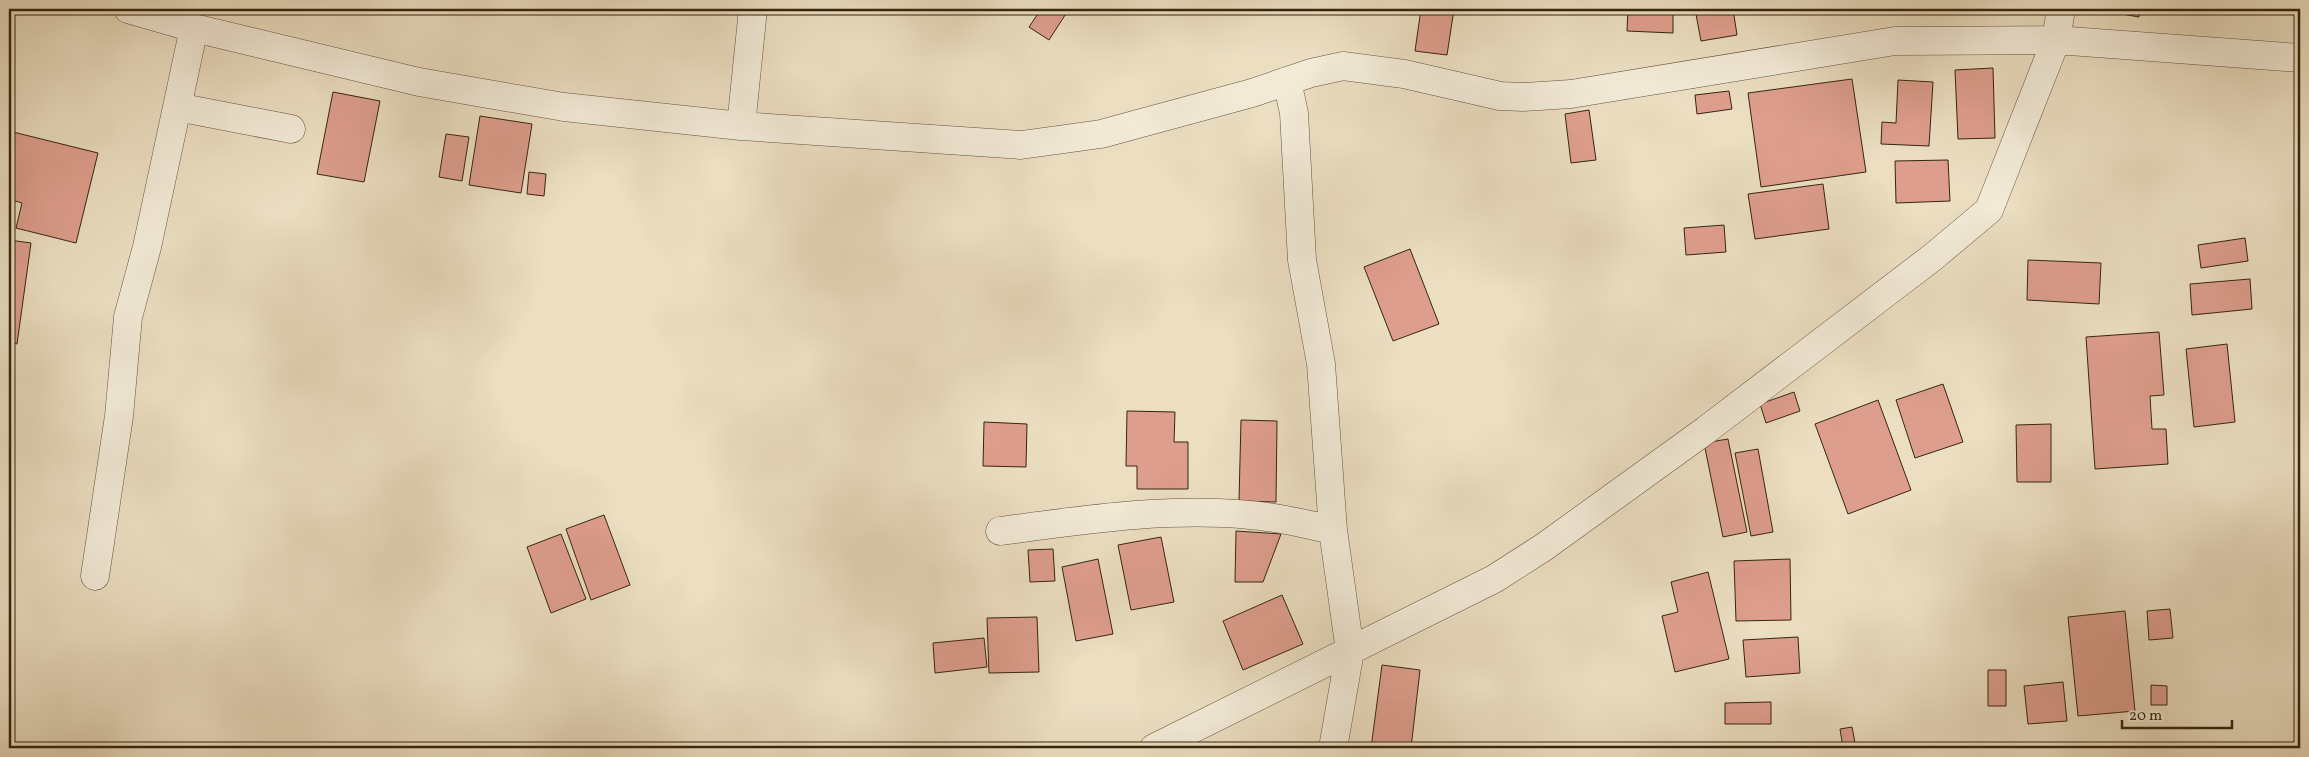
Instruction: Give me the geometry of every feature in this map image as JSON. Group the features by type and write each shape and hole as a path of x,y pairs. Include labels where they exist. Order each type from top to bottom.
{"street":[{"path":"128,9 194,28 418,82 564,107 740,126 1020,146 1100,134 1344,66 1404,74 1500,96 1523,97 1571,94 1895,40 2056,40 2300,58"},
{"path":"740,126 753,9"},
{"path":"1154,748 1494,579 1544,547 1706,430 1933,257 1990,210 2056,40 2061,9"},
{"path":"95,576 120,416 128,317 147,247 194,28"},
{"path":"1286,81 1294,113 1302,260 1320,364 1333,530 1350,650 1333,748"},
{"path":"177,107 291,129"},
{"path":"1000,531 1124,515 1204,513 1250,515 1292,521 1333,530"}],"building":[{"path":"1041,9 1069,9 1049,40 1029,27"},
{"path":"1421,9 1454,9 1447,55 1415,51"},
{"path":"1628,9 1673,9 1673,33 1627,31"},
{"path":"1695,9 1733,9 1737,35 1701,41"},
{"path":"2092,9 2140,9 2139,17"},
{"path":"1993,68 1995,138 1958,139 1955,70"},
{"path":"1852,79 1866,172 1761,187 1748,93"},
{"path":"1898,80 1933,82 1929,146 1881,144 1882,122 1896,123"},
{"path":"1729,91 1732,109 1697,114 1695,95"},
{"path":"333,92 380,101 364,182 317,174"},
{"path":"1589,110 1596,160 1571,163 1565,114"},
{"path":"480,116 532,124 521,193 469,185"},
{"path":"9,131 98,153 76,243 16,228 22,203 9,199"},
{"path":"446,134 469,137 462,181 439,177"},
{"path":"1948,160 1950,201 1896,203 1895,161"},
{"path":"529,172 546,174 544,196 527,194"},
{"path":"1823,184 1829,229 1755,239 1748,194"},
{"path":"1724,225 1726,252 1686,255 1684,228"},
{"path":"2245,238 2248,261 2201,268 2198,245"},
{"path":"9,240 31,243 17,344 9,342"},
{"path":"1410,249 1439,324 1393,341 1364,267"},
{"path":"2028,260 2101,263 2099,304 2027,300"},
{"path":"2250,279 2252,309 2192,315 2190,284"},
{"path":"2159,332 2164,395 2150,396 2152,429 2166,429 2168,464 2095,469 2086,337"},
{"path":"2227,344 2235,422 2194,427 2186,349"},
{"path":"1943,384 1963,442 1915,458 1896,400"},
{"path":"1794,392 1800,411 1766,423 1760,404"},
{"path":"1878,400 1911,490 1848,514 1815,424"},
{"path":"1127,411 1175,412 1174,442 1188,442 1188,489 1137,489 1137,466 1126,466"},
{"path":"1241,420 1277,421 1276,502 1239,501"},
{"path":"984,422 1027,424 1026,467 983,466"},
{"path":"2051,424 2051,482 2017,482 2016,425"},
{"path":"1728,439 1747,532 1723,537 1704,443"},
{"path":"1758,449 1773,532 1751,536 1735,453"},
{"path":"604,515 630,585 591,600 566,529"},
{"path":"1236,531 1281,534 1263,582 1235,582"},
{"path":"561,534 586,599 551,613 527,547"},
{"path":"1161,537 1174,602 1131,610 1118,545"},
{"path":"1053,549 1055,581 1030,582 1028,550"},
{"path":"1098,559 1113,634 1076,641 1062,567"},
{"path":"1790,559 1791,620 1736,621 1734,561"},
{"path":"1708,572 1729,659 1675,672 1662,616 1678,612 1671,582"},
{"path":"1282,595 1303,644 1243,670 1223,621"},
{"path":"2170,609 2173,638 2149,640 2147,611"},
{"path":"2125,611 2135,711 2078,716 2068,617"},
{"path":"1037,617 1039,672 989,673 987,618"},
{"path":"1798,637 1800,673 1746,677 1743,640"},
{"path":"984,638 987,667 935,673 933,643"},
{"path":"1382,665 1420,670 1411,748 1371,748"},
{"path":"1988,670 2006,670 2006,706 1988,706"},
{"path":"2063,682 2067,721 2028,724 2024,686"},
{"path":"2151,685 2167,686 2167,705 2151,705"},
{"path":"1771,702 1771,724 1725,724 1725,703"},
{"path":"1852,727 1856,748 1843,748 1840,729"}]}
